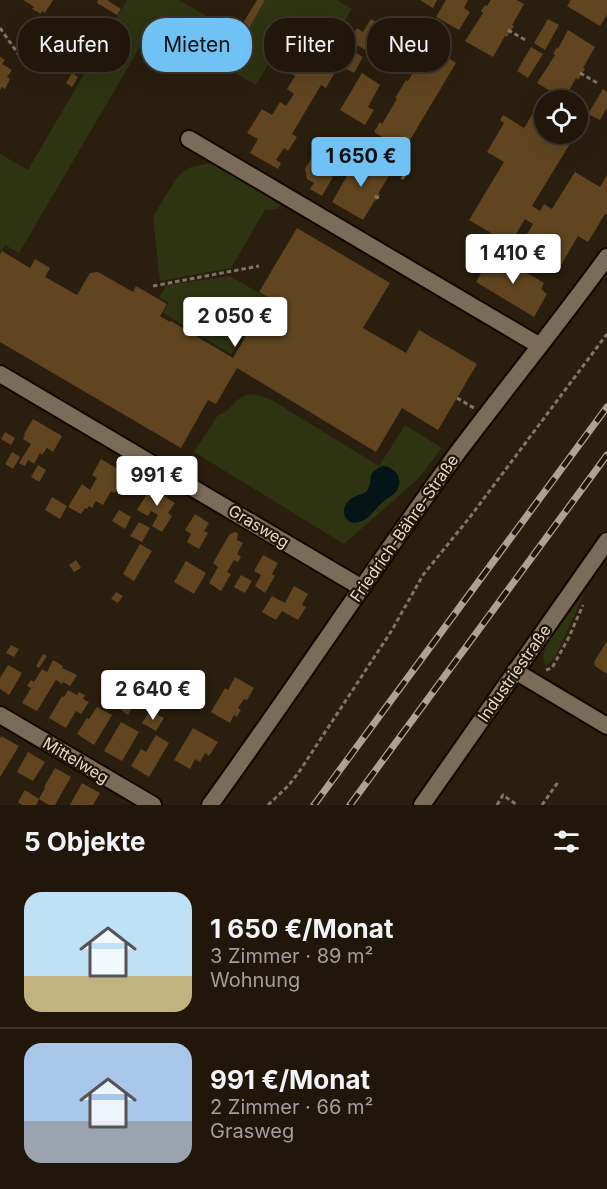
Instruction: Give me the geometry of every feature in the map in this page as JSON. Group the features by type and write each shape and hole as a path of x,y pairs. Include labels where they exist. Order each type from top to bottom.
{"street":[{"path":"189,139 540,346"},
{"name":"Friedrich-Bähre-Straße","path":"210,805 459,452 607,257"},
{"name":"Grasweg","path":"0,374 362,588"},
{"name":"Industriestraße","path":"422,805 607,541"},
{"path":"515,671 607,726"},
{"name":"Mittelweg","path":"0,715 153,805"}],"path":[{"path":"0,28 18,54"},
{"path":"508,30 527,41"},
{"path":"580,73 598,84"},
{"path":"402,179 408,169"},
{"path":"375,196 380,199"},
{"path":"153,286 259,266"},
{"path":"273,805 299,772 392,630 423,575 470,517 607,334"},
{"path":"457,398 476,409"},
{"path":"552,668 569,637 585,599"},
{"path":"542,805 558,782"},
{"path":"497,805 503,795 517,805"},
{"path":"268,805 277,798"}],"green space":[{"path":"127,0 179,0 210,18 142,18 142,44 130,64 130,18 117,18"},
{"path":"265,0 337,0 352,9 346,18 264,18 264,72 256,85 234,72 252,72 252,22"},
{"path":"85,72 125,72 19,253 5,245 0,253 0,154 28,170"},
{"path":"209,163 217,164 283,201 278,209 265,210 231,268 160,281 153,216 176,179 183,172 191,167"},
{"path":"230,276 266,297 231,354 163,313 169,303 159,297 167,285"},
{"path":"251,394 270,399 379,466 405,425 442,448 418,479 344,544 194,452 218,415 240,398"},
{"path":"585,592 555,658 545,666 543,656 546,644"}],"shaded area":[{"path":"382,466 394,470 398,476 397,490 361,522 350,522 344,512 346,504 352,498 367,491 373,472"}],"building":[{"path":"23,0 53,0 45,13 42,11 41,14"},
{"path":"98,0 107,0 121,9 117,15 97,3"},
{"path":"257,0 265,0 252,23 252,18 246,18"},
{"path":"420,0 437,0 433,8"},
{"path":"446,0 468,0 464,8 470,12 459,30 450,25 450,18 436,17"},
{"path":"491,0 517,0 524,4 512,25 514,26 507,37 505,36 493,57 465,41 483,13 481,11"},
{"path":"571,0 607,0 607,15 600,26 567,6"},
{"path":"548,19 559,25 545,50 534,43"},
{"path":"367,26 367,51 355,44 357,28 363,32"},
{"path":"568,30 595,47 583,68 585,69 569,90 549,90 537,83 555,55 553,54 557,47 558,49"},
{"path":"531,47 543,54 528,78 517,71"},
{"path":"355,52 363,57 355,71"},
{"path":"0,57 5,60 2,64 12,70 7,77 10,79 5,89 2,87 0,90"},
{"path":"450,59 456,63 404,150 374,132 380,122 382,124 406,80 408,81 413,72 450,72"},
{"path":"288,72 335,72 326,88 321,85 292,134 297,137 288,151 284,148 276,160 281,163 278,169 250,153 258,139 247,133 262,109 272,115 280,102 286,106 294,94 287,89 295,76"},
{"path":"72,73 78,77 72,87 66,83"},
{"path":"362,73 380,85 368,107 374,110 365,125 340,110"},
{"path":"603,89 607,92 607,108 600,120 588,114"},
{"path":"533,113 534,144 570,144 532,206 540,211 544,204 552,209 575,172 600,187 607,175 607,215 605,214 588,242 578,236 557,272 519,247 533,224 525,219 510,244 469,220 504,162 487,152 504,123 500,120 503,115 524,128"},
{"path":"324,138 342,147 329,170 331,171 329,175 333,177 322,196 310,189 314,183 307,179 305,169"},
{"path":"359,155 390,174 378,194 380,195 363,220 332,202"},
{"path":"297,228 390,283 363,328 406,353 419,330 477,364 438,430 402,408 376,452 237,368 216,404 208,400 181,448 0,342 0,254 2,251 30,268 35,259 50,268 45,277 77,295 90,273 98,272 133,292 136,286 167,304 160,316 233,358 268,297 259,292"},
{"path":"493,253 544,283 541,289 547,294 534,317 476,282"},
{"path":"33,419 62,436 53,452 47,448 42,455 40,453 34,464 28,460 25,466 19,463 31,444 23,439"},
{"path":"5,432 15,438 11,445 1,439"},
{"path":"12,452 20,457 13,469 5,464"},
{"path":"101,459 131,477 122,492 117,489 115,493 111,491 103,505 96,501 92,508 89,506 85,508 81,514 68,507 82,484 90,490 97,478 92,475"},
{"path":"38,465 46,470 39,482 31,477"},
{"path":"153,484 163,490 161,494 175,503 168,513 172,516 162,532 152,526 158,515 151,511 148,516 137,510"},
{"path":"52,497 67,506 60,519 45,510"},
{"path":"119,510 131,517 125,529 112,521"},
{"path":"195,514 209,523 204,531 208,533 199,549 187,542 191,534 185,530"},
{"path":"139,522 150,528 142,542 130,536"},
{"path":"234,532 238,533 237,540 243,543 237,554 241,557 238,562 234,560 227,572 231,574 221,591 209,583 218,567 213,563 229,535"},
{"path":"140,544 152,551 134,581 123,574"},
{"path":"263,555 278,563 272,574 275,576 265,593 255,586 261,575 254,571"},
{"path":"76,560 81,568 74,572 69,565"},
{"path":"186,561 206,573 194,594 174,582"},
{"path":"241,575 252,581 245,593 234,587"},
{"path":"294,586 308,594 302,605 306,607 298,620 282,611 276,620 262,612 272,596 285,603"},
{"path":"116,592 123,596 118,603 111,599"},
{"path":"607,641 607,674 595,666 594,662"},
{"path":"11,645 19,649 14,657 6,653"},
{"path":"43,654 47,656 39,668 36,666"},
{"path":"53,660 63,666 62,668 77,675 70,686 56,680 37,711 22,703 31,688 27,686 31,680 34,682 42,669 47,672"},
{"path":"8,665 22,673 9,695 0,689 0,678"},
{"path":"235,677 254,688 247,700 244,699 238,708 241,710 237,717 234,715 230,723 211,712 225,688 228,690"},
{"path":"68,690 77,695 79,692 85,695 83,699 89,702 81,714 76,711 66,728 49,718"},
{"path":"128,698 135,703 128,715 121,710"},
{"path":"97,707 112,715 94,745 77,734"},
{"path":"150,711 164,718 156,731 142,723"},
{"path":"121,722 139,732 122,761 104,751"},
{"path":"193,728 218,742 209,756 205,753 200,762 195,759 190,769 174,760"},
{"path":"156,735 169,743 149,777 131,766 141,749 146,752"},
{"path":"1,736 19,746 0,777 0,739"},
{"path":"28,752 45,762 33,781 17,772"},
{"path":"55,768 71,777 55,805 49,805 39,799"},
{"path":"82,783 100,793 93,805 70,805"},
{"path":"25,790 39,799 36,805 22,805 18,802"}],"railway":[{"path":"314,805 607,407"},
{"path":"350,805 607,455"}]}
